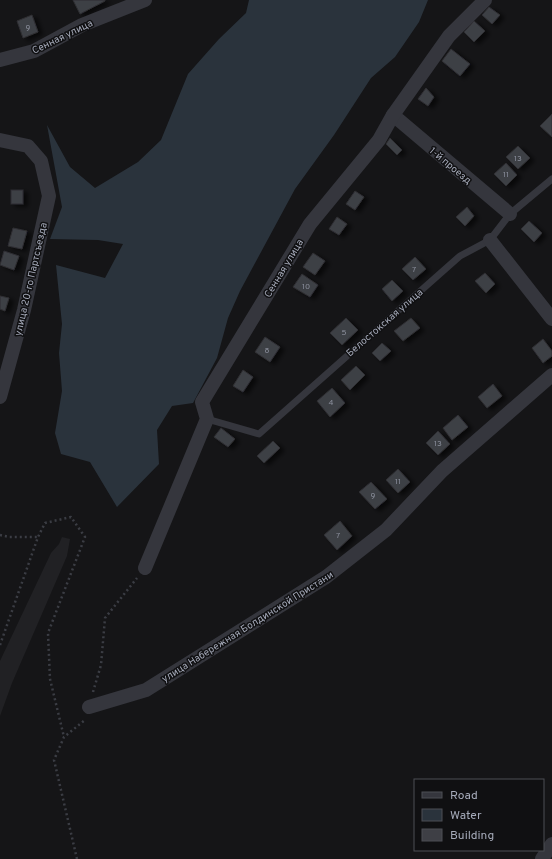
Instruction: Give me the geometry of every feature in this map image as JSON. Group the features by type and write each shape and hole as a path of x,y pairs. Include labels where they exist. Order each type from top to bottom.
{"street":[{"name":"Сенная улица","path":"0,60 34,51 82,25 145,0"},
{"name":"Сенная улица","path":"207,419 202,402 310,224 379,140 392,115 449,36 485,0"},
{"name":"1-й проезд","path":"392,115 510,214"},
{"name":"улица 20-го Партсъезда","path":"0,140 28,146 41,161 49,196 24,310 0,397"},
{"path":"490,240 552,319"},
{"name":"улица Набережная Болдинской Пристани","path":"88,707 146,690 326,577 386,530 442,471 552,375"},
{"path":"145,568 207,419"},
{"path":"542,859 552,844"}],"lane":[{"name":"Белостокская улица","path":"207,419 258,434 460,256 490,240 510,214 552,179"}],"path":[{"path":"0,645 38,537 45,523 71,517 85,537 48,633 50,679 64,737"},
{"path":"0,535 9,537 38,537"},
{"path":"77,859 54,760 64,737 85,720 101,665 105,618 145,568"}],"shaded area":[{"path":"62,537 70,539 67,556 12,683 0,716 0,661 51,553 59,544"}],"water":[{"path":"249,0 428,0 419,22 395,57 371,78 334,135 295,189 240,291 228,318 217,358 193,403 172,406 157,430 159,464 117,507 90,462 61,454 55,433 62,391 59,353 62,324 56,265 105,278 123,244 98,240 50,239 62,207 47,125 70,167 95,188 138,162 161,140 188,74 219,39 246,13"}],"building":[{"path":"73,0 105,0 105,1 80,14"},
{"path":"489,7 500,15 492,24 482,15"},
{"path":"32,15 38,32 23,38 17,21"},
{"path":"474,21 485,31 474,42 464,32"},
{"path":"451,49 470,64 460,76 442,61"},
{"path":"426,88 434,97 428,106 418,99"},
{"path":"552,114 552,137 540,126"},
{"path":"390,138 402,150 397,155 386,144"},
{"path":"518,146 530,158 518,169 506,157"},
{"path":"506,163 517,175 506,186 494,174"},
{"path":"11,190 23,190 23,204 11,204"},
{"path":"355,191 364,197 355,210 346,204"},
{"path":"467,207 474,216 465,226 456,217"},
{"path":"337,217 347,224 339,235 329,229"},
{"path":"529,221 542,233 534,242 521,229"},
{"path":"13,228 27,231 22,249 8,246"},
{"path":"4,251 19,256 14,270 0,265"},
{"path":"313,253 325,261 315,275 303,267"},
{"path":"415,257 426,269 413,280 402,269"},
{"path":"485,273 495,284 486,293 475,281"},
{"path":"302,274 318,285 310,297 293,287"},
{"path":"392,280 403,291 392,301 382,289"},
{"path":"0,296 9,298 5,311 0,309"},
{"path":"346,318 358,330 342,345 330,333"},
{"path":"411,318 420,328 403,341 394,331"},
{"path":"265,337 280,347 270,362 255,352"},
{"path":"543,339 552,351 552,356 543,363 532,348"},
{"path":"382,343 391,351 380,361 372,353"},
{"path":"356,366 365,375 350,390 341,380"},
{"path":"243,370 253,377 243,392 233,386"},
{"path":"493,384 502,396 487,408 478,397"},
{"path":"332,388 345,403 330,417 317,401"},
{"path":"458,415 468,427 452,440 443,428"},
{"path":"221,428 235,439 228,447 214,437"},
{"path":"438,431 450,444 438,455 426,443"},
{"path":"273,441 280,448 264,463 257,456"},
{"path":"398,469 410,482 398,493 386,480"},
{"path":"371,482 387,499 375,509 359,492"},
{"path":"340,521 352,536 337,550 324,535"}]}
